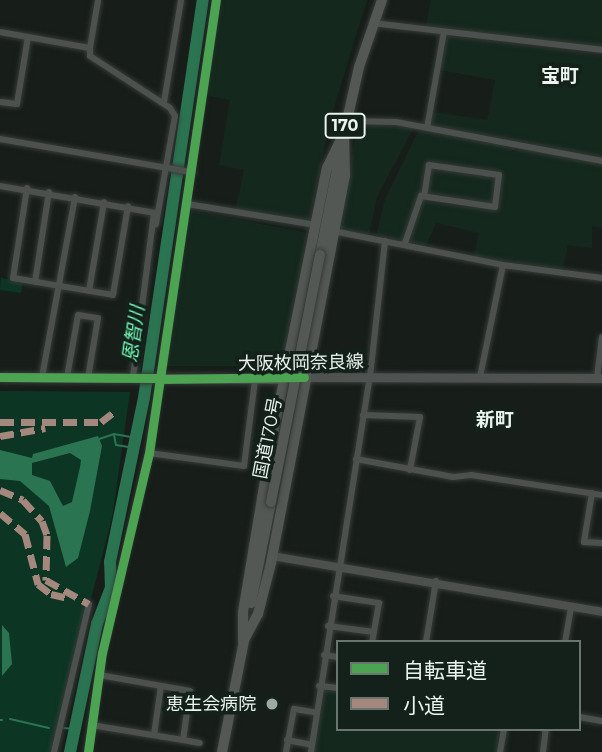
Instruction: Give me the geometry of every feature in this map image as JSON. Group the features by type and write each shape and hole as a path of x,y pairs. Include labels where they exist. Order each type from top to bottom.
{"highway":[{"name":"国道170号","path":"222,752 345,127 373,23 382,0"},
{"name":"170","path":"243,642 243,612 285,380 327,169 345,127"},
{"name":"170","path":"243,642 258,614 272,556 304,377 345,176 345,127"}],"main road":[{"name":"大阪枚岡奈良線","path":"0,377 256,380 304,377 599,378"}],"street":[{"path":"97,0 90,56 164,102 175,116 168,168 155,226 135,378"},
{"path":"164,102 181,0"},
{"path":"88,752 99,675 149,453 216,0"},
{"path":"373,23 602,50"},
{"path":"0,32 90,48"},
{"path":"427,128 444,32"},
{"path":"0,102 17,104 28,37"},
{"path":"345,127 396,122 602,161"},
{"path":"0,139 189,172"},
{"path":"405,243 424,196 429,164 499,175 495,207 424,196"},
{"path":"0,186 27,188 151,210 155,226"},
{"path":"27,188 13,278 35,282 113,295 128,206"},
{"path":"35,282 49,192"},
{"path":"42,377 75,197"},
{"path":"89,291 104,202"},
{"path":"187,204 316,225"},
{"path":"333,231 405,243 503,265 602,278"},
{"path":"288,740 311,748 314,712 370,377 385,241"},
{"path":"480,377 503,265"},
{"path":"67,377 78,315 98,318 88,378"},
{"path":"599,378 602,337"},
{"path":"149,453 244,466 256,380"},
{"path":"363,415 420,417 410,470"},
{"path":"356,459 410,470 602,495"},
{"path":"592,494 584,542 602,543"},
{"path":"272,556 436,581 602,612"},
{"path":"426,640 436,581"},
{"path":"333,596 379,603 372,640"},
{"path":"54,752 89,604"},
{"path":"565,640 571,608"},
{"path":"328,625 374,632"},
{"path":"324,654 336,657"},
{"path":"99,675 190,691 183,740"},
{"path":"154,735 161,686"},
{"path":"319,686 336,688"},
{"path":"286,752 294,709 314,712"},
{"path":"581,717 602,721"},
{"path":"91,725 200,743"},
{"path":"500,752 504,731"},
{"path":"543,752 546,731"}],"shaded area":[{"path":"222,0 367,0 331,117 309,223 235,212 244,170 219,165 230,100 205,95"},
{"path":"431,0 602,0 602,51 426,26"},
{"path":"447,35 602,56 602,157 430,126 432,112 487,120 495,80 440,70"},
{"path":"396,123 414,127 377,197 369,235 338,230 358,124"},
{"path":"420,128 519,146 511,152 524,147 602,163 602,228 592,226 592,248 568,245 563,270 474,257 479,233 436,223 426,246 409,242 422,202 493,210 493,204 421,192 402,241 376,236 385,199"},
{"path":"188,210 308,233 283,357 276,366 163,366"},
{"path":"1,278 23,282 21,293 0,290"},
{"path":"0,391 130,392 112,518 51,752 0,752"},
{"path":"98,436 102,446 78,558 66,567 49,506 20,481 0,479 0,450 32,458 33,454","holes":["70,453 81,460 72,502 63,506 50,481 32,475 32,463"]},
{"path":"2,625 9,633 12,664 2,676"},
{"path":"321,690 336,692 336,731 500,731 496,752 313,752"}],"waterway":[{"name":"恩智川","path":"70,752 97,624 111,588 110,562 144,398 203,0"},
{"path":"99,439 114,434 137,438"},
{"path":"114,435 116,445 135,448"},
{"path":"10,719 49,728"},
{"path":"64,728 74,729"}],"marked path":[{"path":"0,422 101,422 114,412"},
{"path":"0,436 45,428"},
{"path":"0,490 23,500 42,521 47,535 46,580 89,604"},
{"path":"0,513 25,534 38,584 51,594 68,598"}],"cycle path":[{"path":"88,752 102,653 149,453 216,0"},
{"path":"0,377 156,378"},
{"path":"160,379 304,377"}],"place":[{"name":"恵生会病院","path":"272,704"}],"district":[{"name":"宝町","path":"560,76"},
{"name":"新町","path":"495,420"}]}
